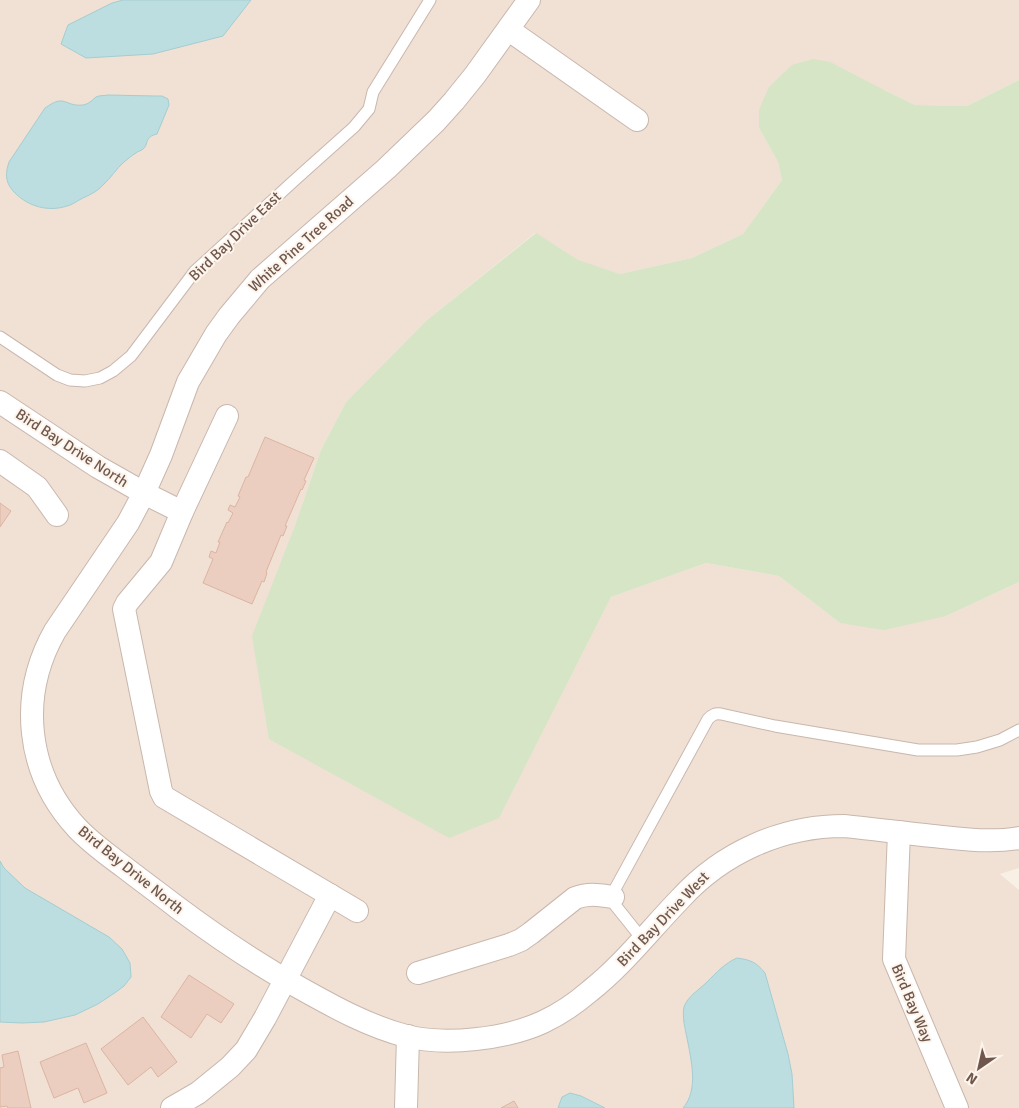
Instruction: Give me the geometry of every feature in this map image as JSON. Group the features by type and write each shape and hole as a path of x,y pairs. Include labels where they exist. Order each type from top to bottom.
{"street":[{"name":"White Pine Tree Road","path":"144,493 161,455 188,382 216,334 229,316 260,279 386,169 436,121 475,75 529,0"},
{"path":"509,30 637,120"},
{"name":"Bird Bay Drive North","path":"0,402 98,467 182,512"},
{"path":"227,416 160,562 126,603 124,609 161,791 164,797 357,911"},
{"path":"0,461 37,487 57,515"},
{"name":"Bird Bay Drive North","path":"144,493 128,523 55,631 44,652 37,675 32,701 32,732 43,775 54,798 70,820 94,844 248,958 353,1016 380,1028 408,1036"},
{"name":"Bird Bay Drive West","path":"408,1036 456,1041 503,1034 542,1022 574,1004 594,989 643,940 681,897 719,864 759,842 783,834 827,826 844,826 956,838 989,840 1019,838"},
{"name":"Bird Bay Way","path":"899,832 894,959 957,1108"},
{"path":"418,972 510,945 521,940 575,898 582,895 594,894 613,897"},
{"path":"172,1108 198,1093 230,1067 246,1050 330,895"},
{"path":"406,1108 408,1036"}],"lane":[{"name":"Bird Bay Drive East","path":"0,337 57,375 70,380 85,381 100,378 113,371 131,356 195,271 354,127 369,109 373,92 430,0"},
{"path":"643,940 615,905 613,897 615,889 708,719 716,714 918,750 957,750 977,747 1000,740 1019,730"}],"shaded area":[{"path":"0,0 1019,0 1019,80 967,106 915,105 884,90 759,128 778,162 782,180 743,234 692,258 620,274 578,261 535,233 427,320 346,402 321,450 293,531 499,817 611,597 706,563 779,576 840,623 946,616 1019,582 1019,868 1000,874 1019,890 1019,1108 0,1108"}],"green space":[{"path":"813,59 830,62 915,105 967,106 1019,80 1019,582 946,616 884,630 840,623 779,576 706,563 611,597 499,818 449,838 269,739 252,636 293,531 321,450 346,402 427,320 536,233 578,260 620,274 692,258 743,234 782,180 778,162 759,128 759,110 769,87 792,65"}],"water":[{"path":"123,0 251,0 223,36 153,54 86,58 61,44 68,25 112,3"},
{"path":"97,96 162,96 168,99 169,105 157,134 148,139 145,147 124,162 98,190 71,205 60,208 40,207 26,202 15,193 9,186 7,178 9,162 45,108 57,101 83,105"},
{"path":"0,861 4,868 25,888 109,937 122,949 130,963 131,977 124,986 98,1004 75,1015 44,1022 0,1022"},
{"path":"737,958 753,962 765,973 788,1054 792,1074 794,1108 683,1108 688,1101 692,1083 690,1055 683,1015 684,1007 691,997 717,972"},
{"path":"570,1093 581,1096 605,1108 558,1108 562,1097"}],"building":[{"path":"265,437 314,458 304,480 306,481 285,526 287,526 283,536 281,535 266,572 264,582 262,581 252,604 203,583 213,559 209,557 211,551 216,553 220,542 218,542 233,513 228,510 230,505 235,507 246,477 248,477"},
{"path":"0,503 11,511 0,527"},
{"path":"189,975 234,1004 221,1023 207,1014 191,1038 161,1017"},
{"path":"143,1017 177,1062 158,1077 151,1067 128,1085 101,1049"},
{"path":"86,1043 107,1093 84,1103 78,1088 54,1098 40,1062"},
{"path":"18,1051 31,1108 0,1107 0,1068 4,1067 2,1055"},
{"path":"514,1101 518,1108 501,1108"}]}
